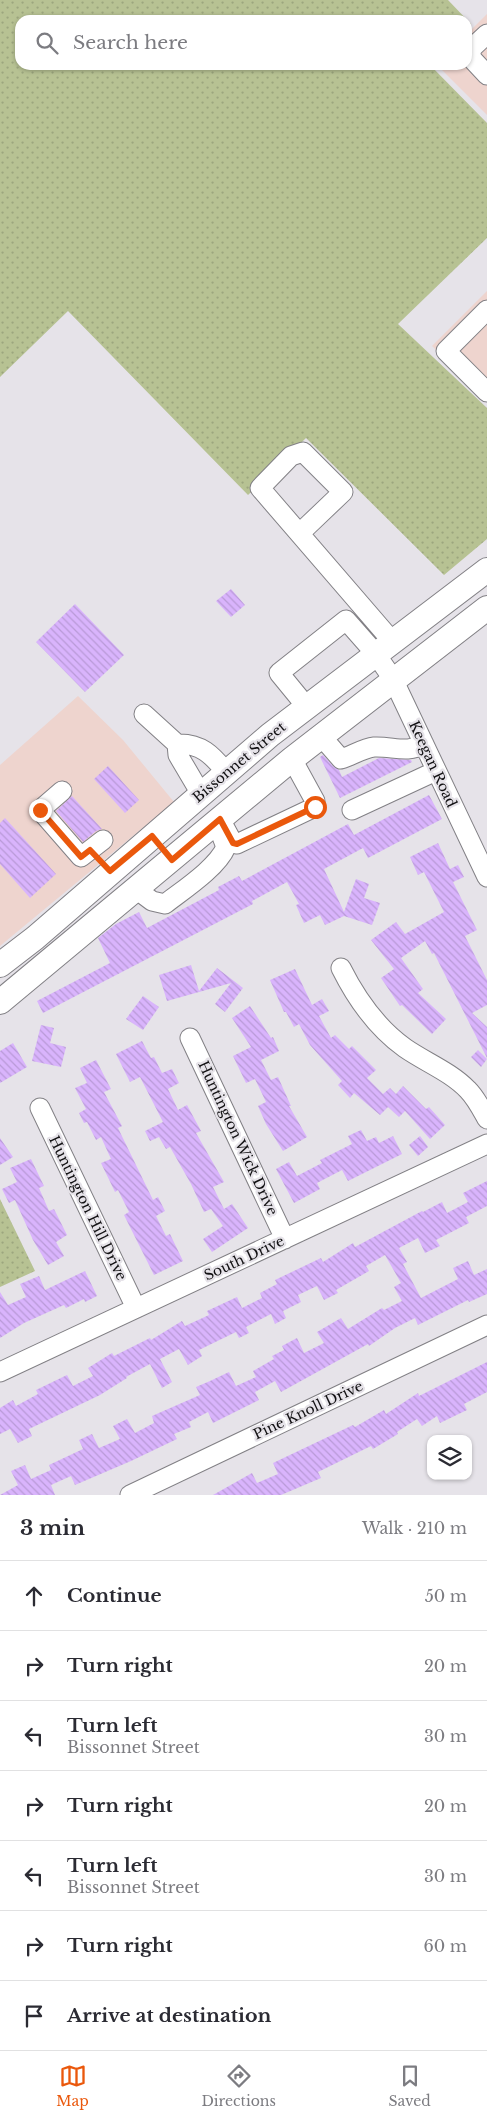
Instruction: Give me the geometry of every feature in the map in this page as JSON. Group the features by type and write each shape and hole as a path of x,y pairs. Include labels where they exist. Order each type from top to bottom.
{"main road":[{"name":"Bissonnet Street","path":"0,965 35,938 110,871 270,735 487,570"},
{"path":"4,992 172,860 292,759 487,608"},
{"path":"270,735 292,759"},
{"path":"152,836 172,860"}],"street":[{"path":"472,49 487,34"},
{"path":"472,58 487,75"},
{"path":"487,310 446,351 487,392"},
{"path":"300,533 384,647"},
{"path":"306,706 279,673 346,620 384,647"},
{"name":"Keegan Road","path":"384,647 393,679 487,877"},
{"path":"144,714 177,744 191,744 213,756 226,772"},
{"path":"322,736 340,759 372,747 400,748 407,751 416,749 424,744"},
{"path":"177,744 178,755 201,794"},
{"path":"216,822 233,843 237,844 315,807 315,801 292,759"},
{"path":"352,810 436,771"},
{"path":"62,791 40,810 81,857 96,845 110,871"},
{"path":"136,889 152,901 165,904 208,869 223,854 226,847 216,822"},
{"path":"341,968 353,991 375,1020 404,1047 442,1070 468,1090 487,1119"},
{"name":"Huntington Wick Drive","path":"190,1038 285,1239"},
{"name":"Huntington Hill Drive","path":"40,1108 136,1308"},
{"name":"South Drive","path":"0,1372 487,1144"},
{"name":"Pine Knoll Drive","path":"130,1495 487,1325"}],"shaded area":[{"path":"487,14 487,115 442,70 472,70 472,29"},
{"path":"487,291 487,399 432,346"},
{"path":"78,696 123,740 174,802 0,946 0,765"}],"green space":[{"path":"0,0 448,0 462,15 15,15 15,70 435,70 487,123 487,238 398,324 487,408 487,539 444,575 306,438 248,495 68,311 0,377"},
{"path":"0,1199 35,1271 0,1287"}],"building":[{"path":"231,589 245,605 231,617 216,601"},
{"path":"75,604 124,655 85,692 36,642"},
{"path":"323,755 339,770 342,777 379,758 411,760 412,762 340,798 320,757"},
{"path":"108,766 139,800 125,813 94,779"},
{"path":"429,795 442,819 368,858 363,848 324,869 344,912 356,879 369,884 364,898 380,903 372,925 344,916 325,925 320,915 304,923 296,905 299,904 287,882 252,901 253,904 43,1013 37,1001 110,963 98,938 116,924 139,912 147,928 219,890 218,887 239,876 242,881 348,824 354,835"},
{"path":"72,796 102,829 96,831 83,842 56,811"},
{"path":"5,818 56,874 30,898 0,864 0,823"},
{"path":"438,843 450,869 458,865 464,877 453,882 477,930 465,936 487,980 487,1005 472,1013 487,1027 487,1058 434,953 432,954 425,941 401,958 423,989 418,993 446,1019 432,1034 402,1005 400,1006 381,978 394,969 371,940 396,922 405,934 444,912 424,872 418,875 410,857"},
{"path":"191,965 199,991 217,968 243,988 225,1012 215,1004 231,983 167,1001 159,975"},
{"path":"295,969 312,1005 322,999 329,1011 319,1016 331,1038 335,1035 349,1049 352,1046 376,1070 367,1078 383,1094 390,1088 396,1094 403,1086 426,1109 429,1107 445,1125 430,1139 405,1111 399,1117 388,1107 380,1115 354,1093 350,1098 338,1085 342,1081 310,1045 299,1024 294,1027 286,1012 284,1012 270,980"},
{"path":"143,996 159,1007 143,1030 126,1019"},
{"path":"250,1006 271,1038 273,1037 279,1051 261,1060 271,1080 278,1077 291,1106 289,1106 307,1137 283,1151 266,1124 258,1106 266,1102 255,1079 246,1083 233,1056 251,1047 232,1018"},
{"path":"41,1025 54,1028 50,1043 66,1047 61,1067 32,1061"},
{"path":"142,1041 151,1058 154,1057 162,1073 172,1069 179,1083 168,1089 178,1110 187,1105 201,1131 196,1133 224,1182 213,1187 224,1209 232,1204 248,1228 212,1252 203,1239 223,1226 211,1209 204,1212 170,1147 166,1149 159,1137 150,1141 145,1131 163,1122 140,1077 130,1082 116,1054"},
{"path":"13,1043 27,1067 0,1083 0,1051"},
{"path":"478,1050 487,1059 481,1067 471,1057"},
{"path":"96,1060 111,1089 104,1092 122,1126 118,1128 153,1200 158,1197 165,1211 156,1216 166,1236 170,1234 183,1261 154,1275 124,1215 129,1212 118,1190 115,1192 101,1163 111,1159 101,1137 96,1140 87,1122 84,1123 79,1113 86,1109 75,1088 87,1083 80,1068"},
{"path":"361,1130 367,1141 376,1137 379,1143 393,1136 402,1154 348,1181 342,1170 317,1183 320,1189 294,1203 276,1169 289,1162 297,1176 322,1163 320,1160 352,1144 348,1136"},
{"path":"420,1136 428,1147 418,1156 409,1145"},
{"path":"0,1138 13,1157 0,1165"},
{"path":"31,1159 44,1186 39,1188 49,1211 54,1209 67,1235 56,1242 64,1256 48,1265 33,1240 15,1200 9,1203 2,1189 17,1182 10,1168"},
{"path":"487,1181 487,1206 466,1217 469,1223 436,1240 440,1246 425,1253 418,1238 399,1248 407,1262 403,1264 421,1298 458,1279 453,1268 468,1261 474,1275 487,1269 487,1294 469,1302 468,1300 418,1325 415,1318 395,1328 369,1346 368,1344 281,1392 275,1381 255,1392 259,1400 213,1423 208,1412 189,1422 191,1427 174,1434 177,1439 131,1461 75,1485 71,1476 51,1485 55,1495 0,1495 18,1485 11,1471 25,1465 31,1479 51,1470 49,1465 83,1449 79,1440 92,1434 99,1448 120,1439 113,1426 127,1419 135,1433 154,1423 152,1416 200,1395 196,1387 229,1372 236,1386 256,1377 253,1371 274,1359 272,1356 284,1350 282,1346 297,1338 304,1353 324,1343 317,1332 341,1318 348,1329 382,1308 384,1310 402,1301 394,1287 401,1283 385,1255 366,1266 369,1271 336,1290 338,1293 324,1300 317,1286 298,1295 301,1302 283,1311 286,1318 275,1324 271,1314 246,1327 249,1333 239,1338 236,1332 199,1350 202,1356 188,1365 179,1349 160,1359 172,1382 162,1388 150,1364 126,1377 100,1395 29,1429 32,1436 18,1443 10,1429 0,1434 0,1408 13,1400 16,1406 38,1394 36,1390 67,1375 73,1386 93,1376 88,1368 112,1353 114,1356 150,1338 151,1340 182,1321 185,1326 209,1315 207,1311 237,1297 242,1308 262,1298 260,1293 277,1284 275,1280 321,1258 323,1262 353,1243 355,1247 442,1202 447,1213 468,1202 463,1193"},
{"path":"85,1271 97,1296 85,1302 84,1299 66,1308 64,1305 24,1323 0,1338 0,1292 8,1305 26,1297 20,1284 39,1276 45,1290"},
{"path":"487,1362 487,1392 464,1404 467,1410 440,1423 437,1416 422,1426 417,1419 397,1432 398,1434 373,1449 371,1446 318,1472 321,1478 281,1495 213,1495 252,1473 257,1483 278,1474 273,1463 353,1425 355,1427 384,1410 386,1414 418,1393 419,1396"}],"route":[{"path":"40,810 81,857 90,850 110,871 152,836 172,860 220,819 233,843 237,844 315,807"}]}
